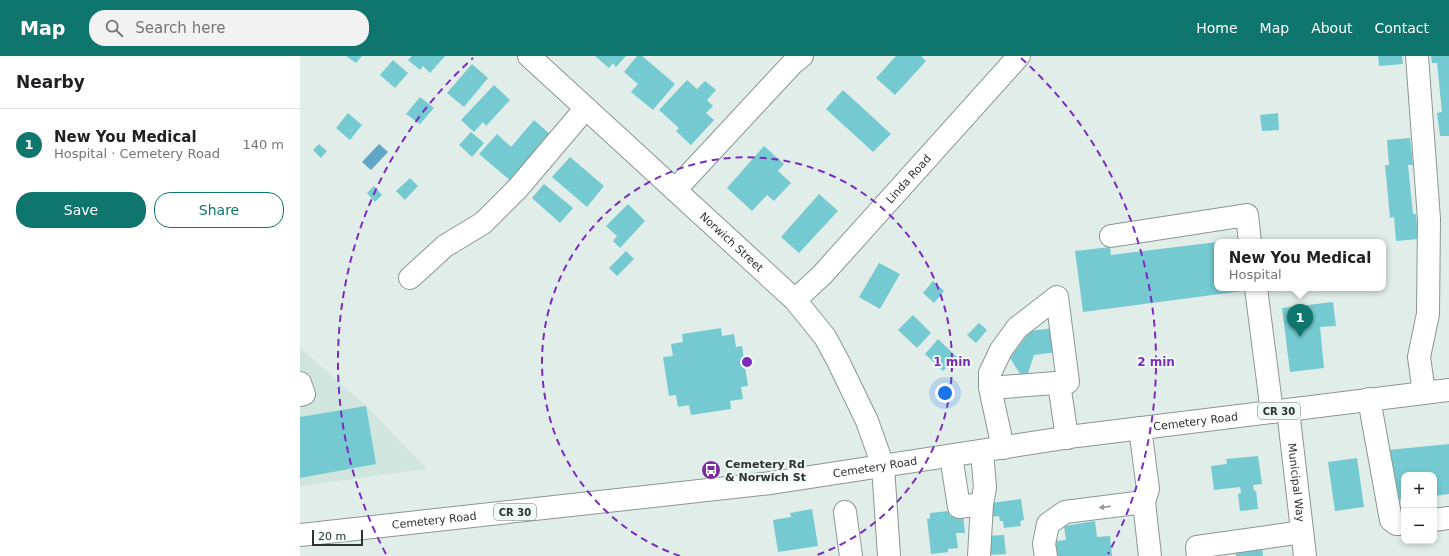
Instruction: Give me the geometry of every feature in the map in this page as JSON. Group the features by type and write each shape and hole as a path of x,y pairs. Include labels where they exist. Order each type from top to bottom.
{"main road":[{"name":"Norwich Street","path":"529,56 585,109 795,300 825,337 869,426 883,466 883,556"},
{"path":"675,190 792,64 802,56"},
{"name":"Linda Road","path":"795,300 822,275 1019,56"},
{"path":"1417,56 1429,219 1428,314 1419,357 1424,393"},
{"path":"410,278 445,246 483,223 518,188 585,109"},
{"path":"1111,236 1247,215 1250,239"},
{"name":"Municipal Way","path":"1257,291 1280,411 1305,556"},
{"path":"979,556 982,504 992,450 990,388 990,373 1001,350 1017,328 1057,297 1068,382 990,388"},
{"path":"300,383 304,394 300,395"},
{"path":"1059,383 1066,438"},
{"name":"Cemetery Road","path":"300,536 771,483 1066,438 1449,390"},
{"path":"1369,399 1391,520 1396,524 1401,524"},
{"path":"1140,428 1148,489 1144,502 1150,556"},
{"path":"951,456 959,507 982,504"},
{"path":"1046,556 1044,544 1048,524 1065,512 1144,502"},
{"path":"845,512 851,556"},
{"path":"1437,520 1449,518"},
{"path":"1198,556 1197,547 1302,532"}],"shaded area":[{"path":"300,348 366,406 427,469 300,486"}],"water":[{"path":"379,144 388,152 371,170 362,162"}],"building":[{"path":"346,56 362,56 356,63"},
{"path":"412,56 445,56 430,73 423,66 420,70 408,60"},
{"path":"595,56 626,56 616,67 613,63 609,68"},
{"path":"637,56 642,56 675,84 653,110 631,92 638,84 624,72"},
{"path":"896,56 921,56 926,61 895,95 876,78"},
{"path":"1378,56 1402,56 1403,64 1379,66"},
{"path":"1431,56 1449,56 1449,136 1440,136 1437,113 1442,112 1437,63 1432,63"},
{"path":"393,60 408,73 395,88 380,75"},
{"path":"472,64 488,78 464,107 447,93"},
{"path":"687,80 697,89 705,81 716,90 707,100 713,106 706,113 714,120 691,145 676,131 679,128 659,110"},
{"path":"494,85 510,100 486,126 483,122 474,132 461,120"},
{"path":"843,90 891,134 873,152 826,109"},
{"path":"420,97 434,108 420,124 406,114"},
{"path":"348,113 362,125 350,140 336,128"},
{"path":"1278,113 1279,130 1262,131 1260,115"},
{"path":"534,120 552,136 512,182 479,154 497,134 511,147"},
{"path":"471,132 484,143 472,157 459,145"},
{"path":"1410,138 1413,165 1408,165 1413,214 1416,214 1418,239 1396,241 1394,217 1390,218 1385,165 1389,165 1387,140"},
{"path":"319,144 327,151 321,158 313,150"},
{"path":"764,146 784,164 778,171 791,183 774,201 767,195 752,211 727,188"},
{"path":"570,157 604,186 587,207 552,177"},
{"path":"410,178 418,186 405,200 396,191"},
{"path":"544,184 573,208 560,223 532,198"},
{"path":"374,186 382,195 375,202 367,193"},
{"path":"819,194 838,211 799,253 781,237"},
{"path":"628,204 645,221 620,248 613,241 617,236 606,226"},
{"path":"1214,242 1214,291 1243,291 1083,312 1075,251 1110,247 1111,255"},
{"path":"626,251 634,259 617,276 609,268"},
{"path":"879,263 900,274 880,309 859,297"},
{"path":"933,281 944,291 934,303 923,293"},
{"path":"1333,302 1336,326 1320,327 1324,368 1290,372 1282,308"},
{"path":"913,315 931,333 917,348 898,330"},
{"path":"979,323 987,330 976,343 967,335"},
{"path":"721,328 722,336 734,334 736,347 742,346 748,386 741,387 743,399 730,401 731,409 691,415 689,405 678,407 676,395 669,396 663,357 673,356 671,344 683,342 682,334"},
{"path":"1054,328 1058,352 1034,355 1025,382 1010,358 1030,331"},
{"path":"938,339 957,357 943,371 925,354"},
{"path":"366,406 376,464 300,478 300,417"},
{"path":"1449,444 1449,494 1437,496 1437,472 1401,472 1401,499 1394,500 1388,450"},
{"path":"1258,456 1262,484 1253,485 1254,491 1256,490 1258,509 1240,511 1238,494 1241,493 1240,487 1214,490 1211,466 1227,464 1226,459"},
{"path":"1357,458 1364,507 1335,511 1328,462"},
{"path":"1021,499 1024,520 1020,521 1021,526 1004,528 1003,521 1000,521 999,516 991,517 990,503"},
{"path":"812,509 818,546 778,552 773,520 791,517 790,513"},
{"path":"949,511 950,516 963,514 965,533 956,533 958,548 948,549 948,552 931,554 927,519 930,518 930,513"},
{"path":"1095,521 1097,537 1110,536 1112,556 1057,556 1055,541 1066,540 1064,526"},
{"path":"1004,535 1006,554 988,555 986,536"},
{"path":"1262,545 1263,556 1236,556 1235,548"}],"place":[{"name":"New You Medical","path":"1300,337"},
{"name":"Cemetery Rd & Norwich St","path":"711,470"}]}
